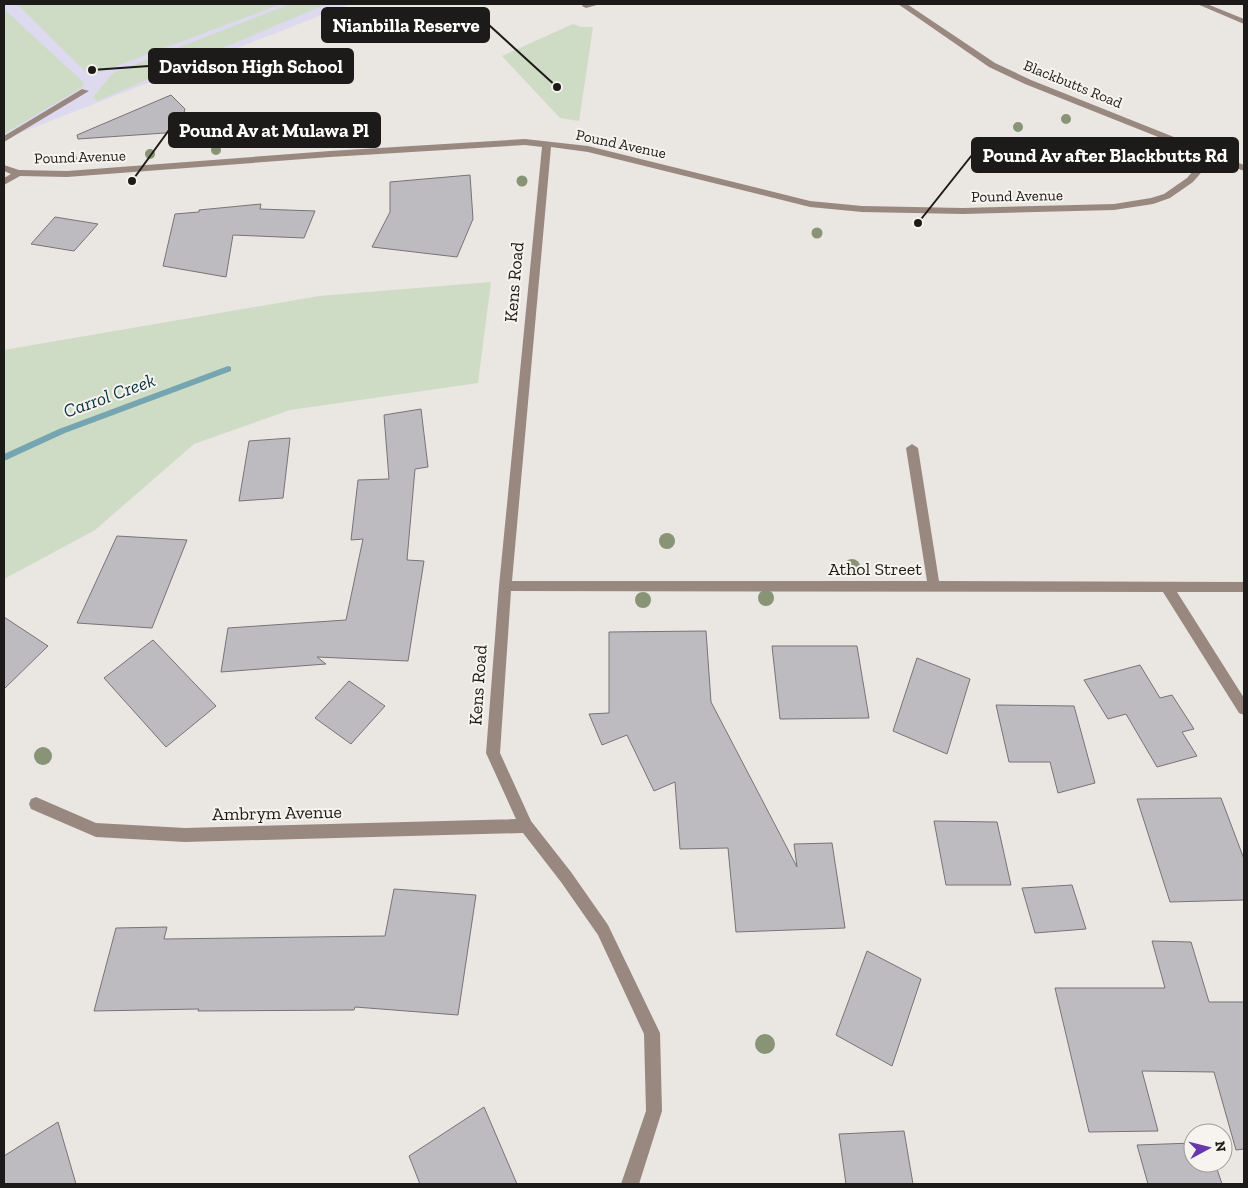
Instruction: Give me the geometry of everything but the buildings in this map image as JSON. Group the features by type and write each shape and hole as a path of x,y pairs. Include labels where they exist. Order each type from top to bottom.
{"street":[{"path":"586,6 596,4"},
{"name":"Blackbutts Road","path":"902,4 992,66 1244,168"},
{"path":"1201,4 1244,22"},
{"path":"4,138 85,91"},
{"name":"Pound Avenue","path":"4,168 18,173 67,174 514,142 588,149 810,204 862,209 963,211 1135,205 1167,196 1190,180 1212,155"},
{"name":"Kens Road","path":"547,144 506,586 493,753 526,826 604,930 652,1033 654,1111 630,1184"},
{"path":"4,182 18,173"},
{"path":"912,448 934,587"},
{"name":"Athol Street","path":"506,586 1244,587"},
{"path":"1167,588 1244,709"},
{"name":"Ambrym Avenue","path":"36,804 96,830 166,834 526,826"}],"shaded area":[{"path":"4,4 350,4 7,138 4,137"}],"green space":[{"path":"17,4 281,4 90,76"},
{"path":"290,4 327,4 97,101 93,97 113,73"},
{"path":"4,9 82,81 84,86 4,134"},
{"path":"573,24 581,27 593,27 579,121 560,118 502,56"},
{"path":"491,282 478,383 290,410 194,444 95,530 4,579 4,350 319,296"}],"waterway":[{"name":"Carrol Creek","path":"4,458 62,431 228,369"}],"place":[{"name":"Davidson High School","path":"92,70"},
{"name":"Nianbilla Reserve","path":"557,87"},
{"name":"Pound Av at Mulawa Pl","path":"132,181"},
{"name":"Pound Av after Blackbutts Rd","path":"918,223"}]}
